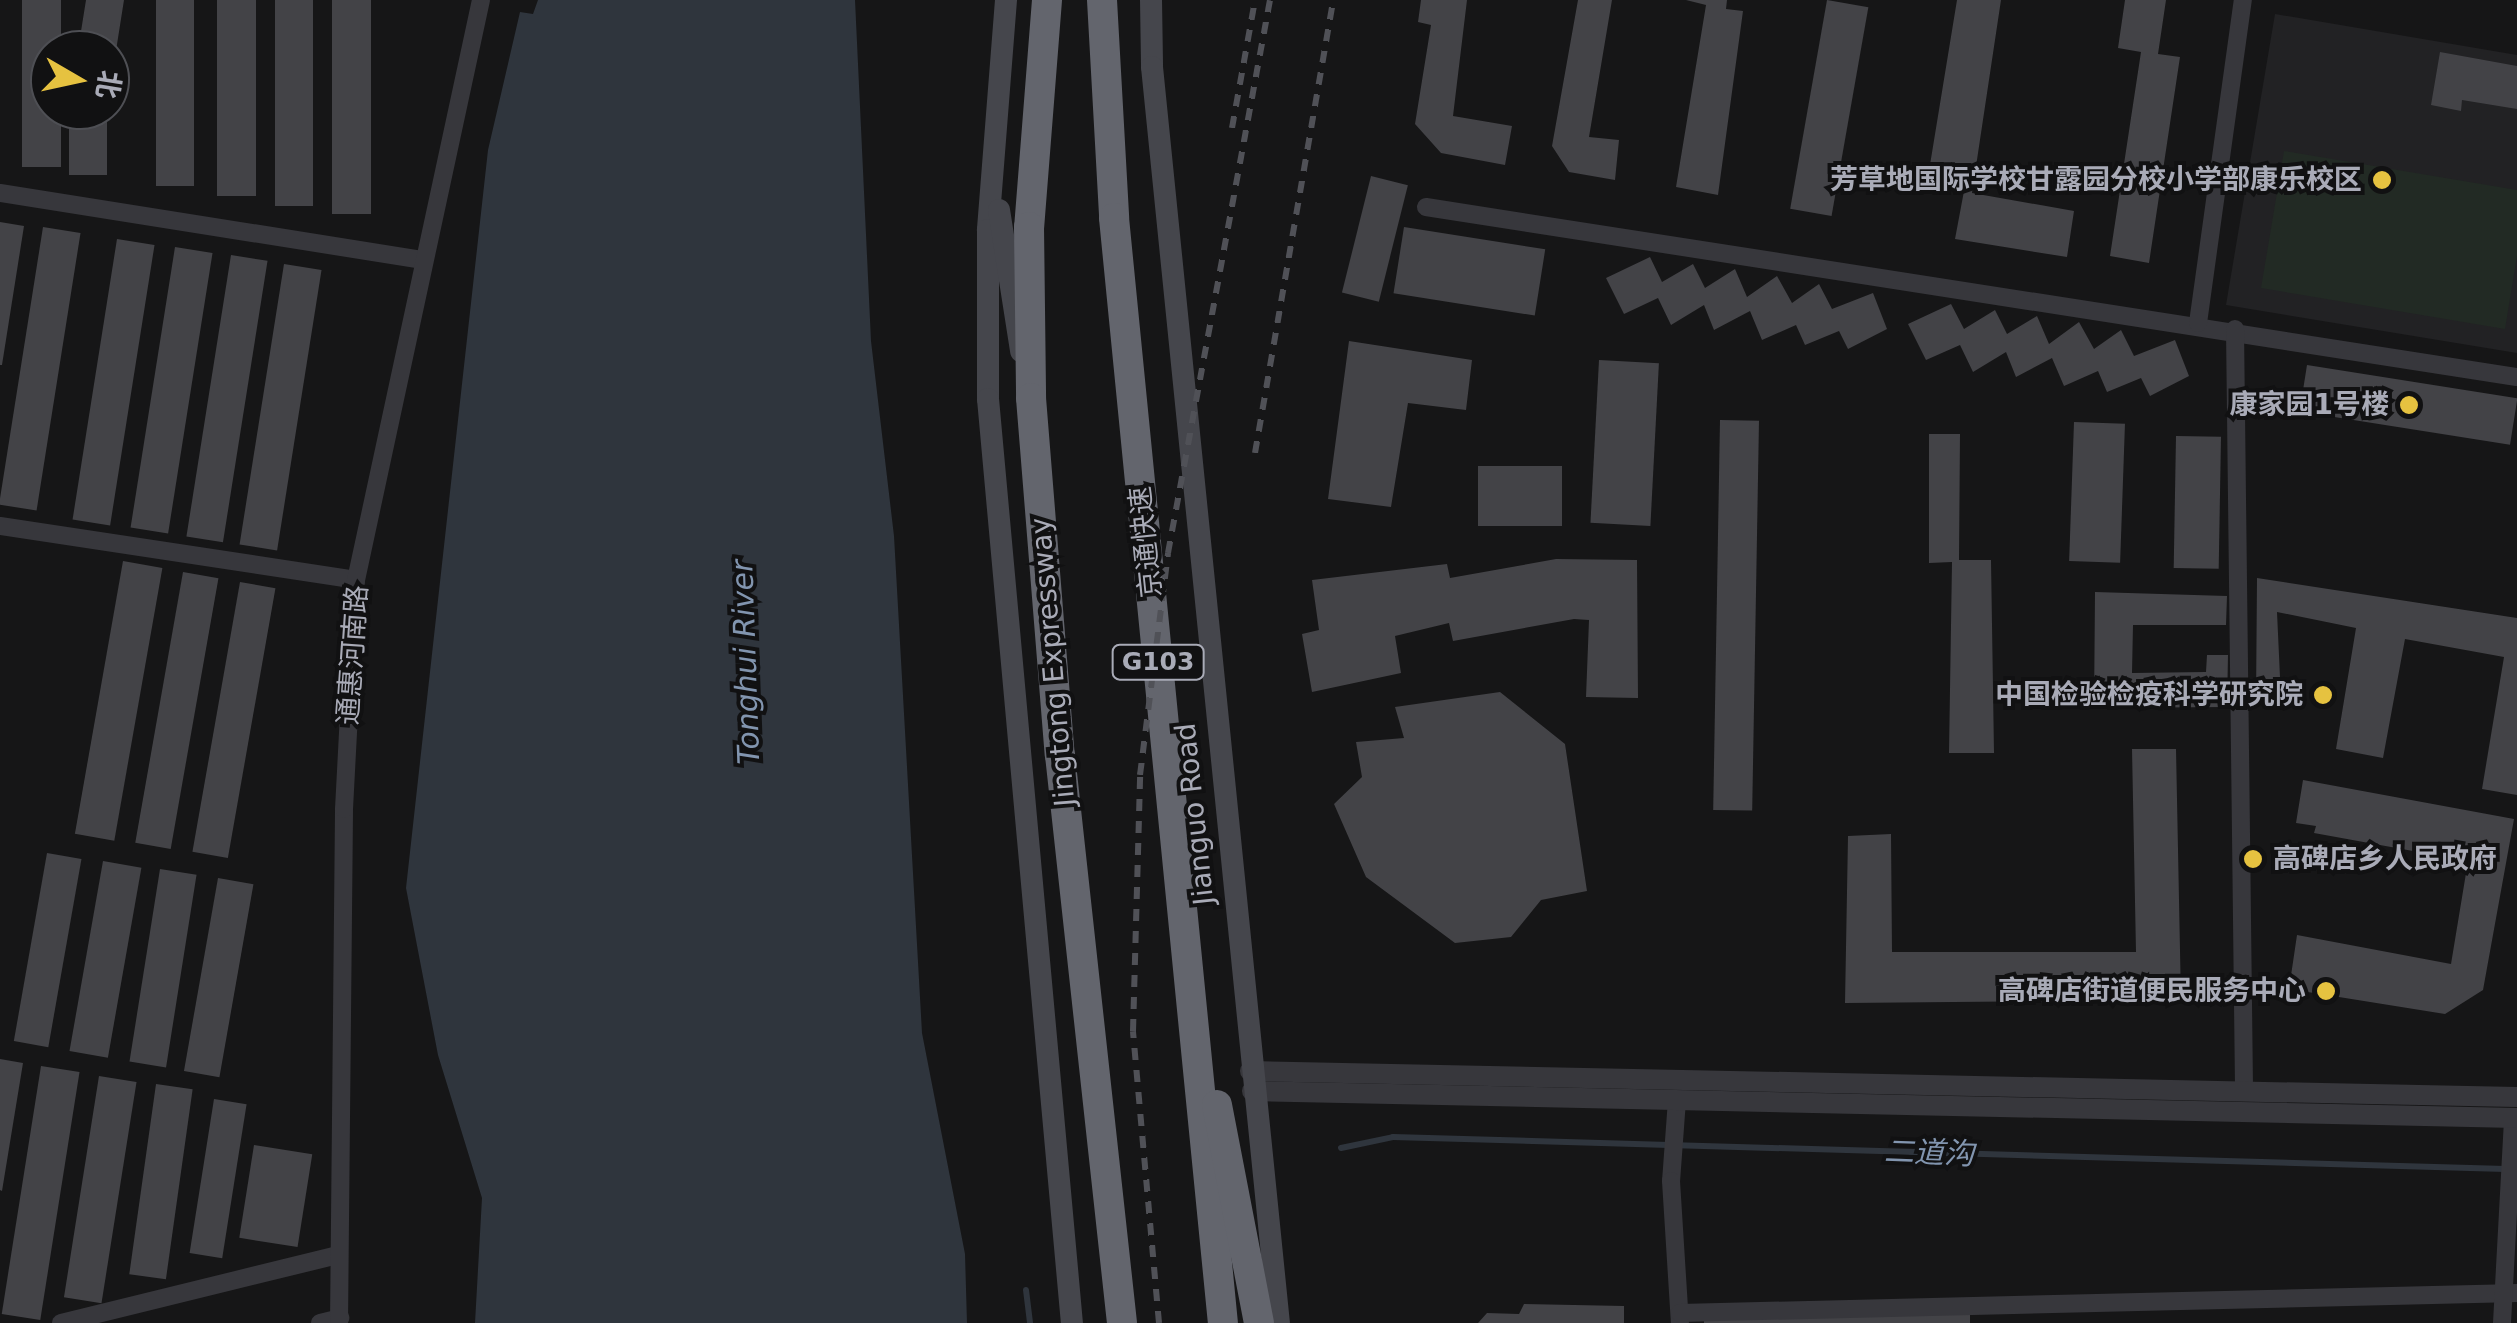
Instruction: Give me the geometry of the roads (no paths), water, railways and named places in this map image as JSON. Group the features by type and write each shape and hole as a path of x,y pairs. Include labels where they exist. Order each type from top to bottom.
{"highway":[{"name":"Jingtong Expressway","path":"1047,0 1029,226 1031,398 1060,755 1117,1272 1119,1323"},
{"name":"京通快速","path":"1102,0 1114,218 1223,1323"},
{"path":"1190,990 1238,1192 1258,1323"}],"main road":[{"path":"1006,0 993,162 988,399 998,554 1072,1323"},
{"name":"Jianguo Road","path":"1151,0 1152,67 1251,1081 1279,1323"},
{"path":"993,162 1031,398"}],"street":[{"name":"通惠河南路","path":"340,1320 344,809 356,580 481,0"},
{"path":"2198,323 2243,0"},
{"path":"0,192 422,260"},
{"path":"1426,207 2198,323 2517,377"},
{"path":"2234,329 2244,1091"},
{"path":"0,526 356,580"},
{"path":"1251,1081 2244,1091 2515,1114"},
{"path":"1251,1081 1677,1100 2515,1114"},
{"path":"1677,1100 1671,1181 1680,1318 2510,1292"},
{"path":"2502,1323 2510,1292 2509,1194 2515,1114"},
{"path":"61,1323 338,1255"},
{"path":"320,1323 340,1320"}],"water":[{"name":"Tonghui River","path":"538,0 855,0 871,341 894,536 922,1033 965,1254 967,1323 475,1323 482,1198 438,1055 406,888 488,150 520,12 533,14"}],"waterway":[{"name":"二道沟","path":"1341,1148 1393,1137 2506,1169"},
{"name":"二道沟","path":"1026,1290 1030,1323"}],"railway":[{"path":"1232,128 1255,0"},
{"path":"1159,1323 1133,1031 1140,775 1168,553 1270,0"},
{"path":"1255,453 1333,0"}],"place":[{"name":"芳草地国际学校甘露园分校小学部康乐校区","path":"2382,180"},
{"name":"康家园1号楼","path":"2409,405"},
{"name":"中国检验检疫科学研究院","path":"2323,695"},
{"name":"高碑店乡人民政府","path":"2253,859"},
{"name":"高碑店街道便民服务中心","path":"2326,991"}]}
